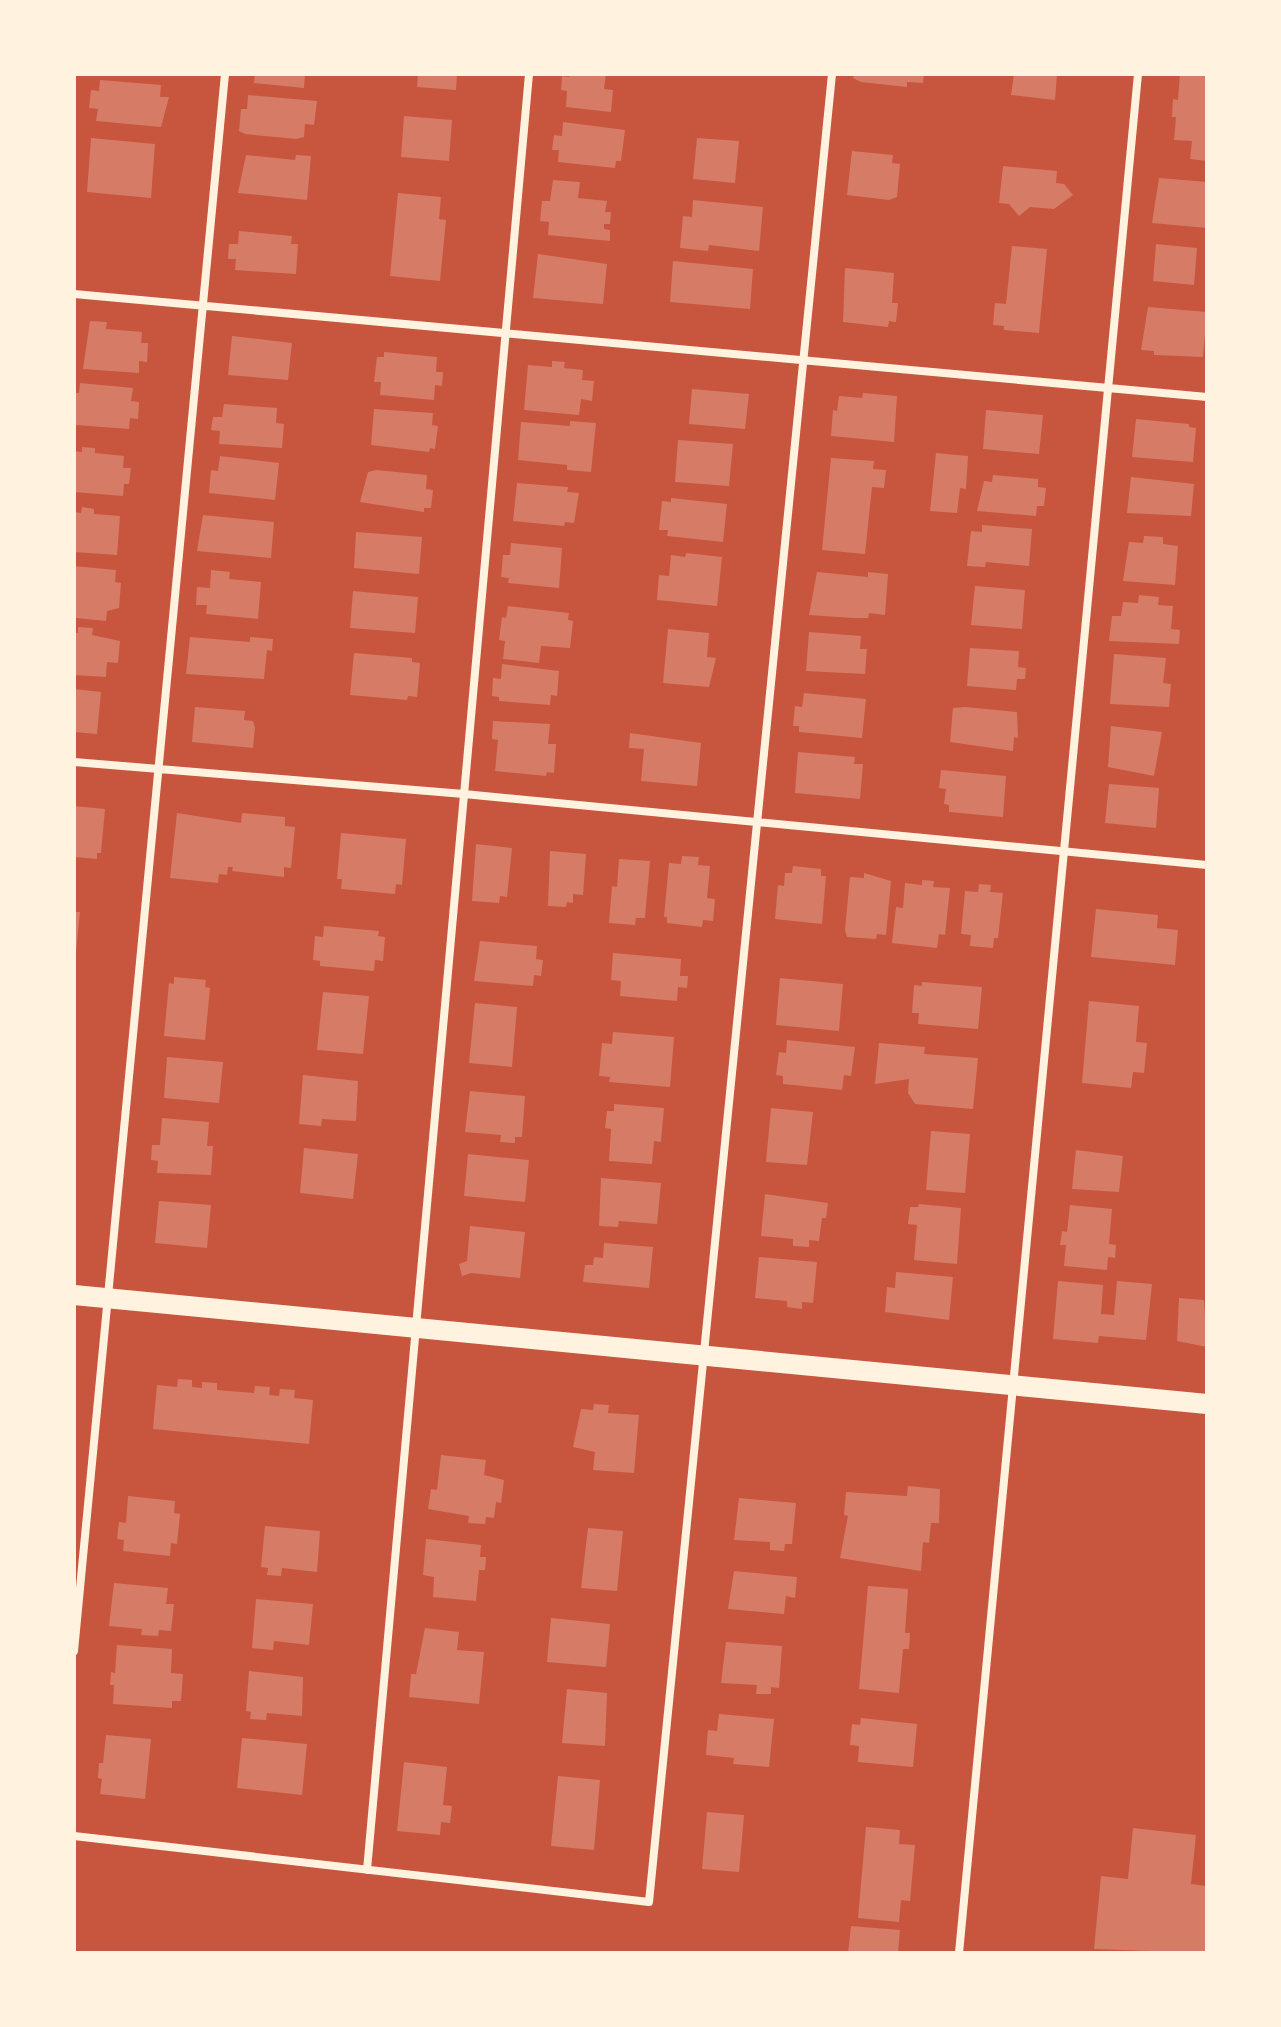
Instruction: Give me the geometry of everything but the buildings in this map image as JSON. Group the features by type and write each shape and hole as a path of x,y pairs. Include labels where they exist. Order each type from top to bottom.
{"main road":[{"path":"74,1295 1207,1404"}],"street":[{"path":"74,1651 225,74"},
{"path":"367,1870 529,74"},
{"path":"74,1836 649,1902 832,74"},
{"path":"959,1953 1138,74"},
{"path":"74,294 1207,397"},
{"path":"74,762 464,794 1207,865"}]}
